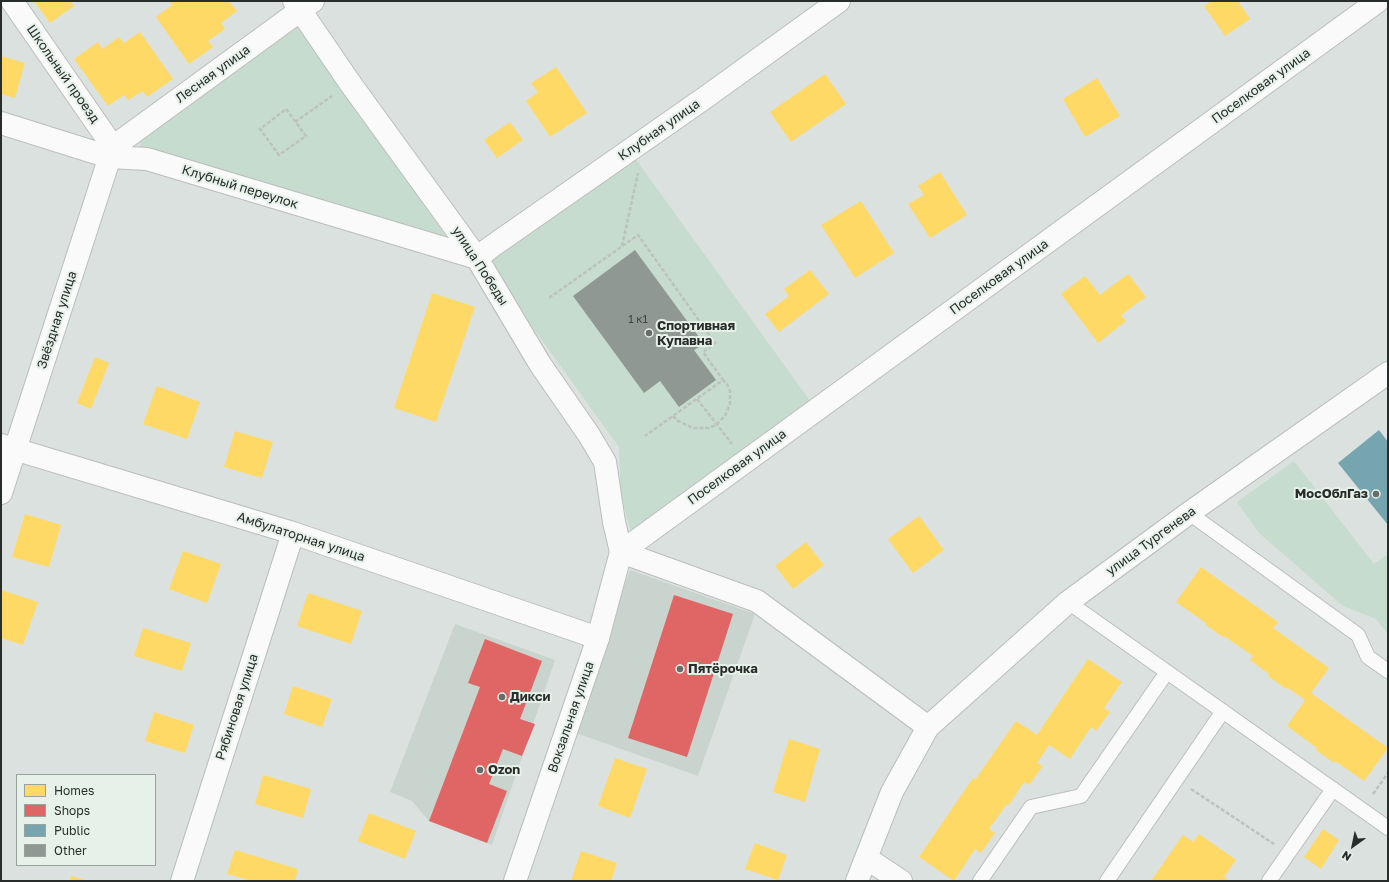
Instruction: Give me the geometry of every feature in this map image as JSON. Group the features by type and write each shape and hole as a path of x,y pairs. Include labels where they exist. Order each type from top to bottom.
{"street":[{"name":"Школьный проезд","path":"12,1 111,152"},
{"name":"Клубная улица","path":"478,258 491,247 645,140 839,1"},
{"name":"Поселковая улица","path":"621,552 1378,1"},
{"name":"Лесная улица","path":"111,152 302,4"},
{"name":"улица Победы","path":"302,4 350,83 478,258 540,364 605,462 614,522 621,552"},
{"name":"Клубный переулок","path":"1,123 111,152 147,159 478,258"},
{"name":"Звёздная улица","path":"1,493 8,447 111,152"},
{"name":"улица Тургенева","path":"857,881 892,792 928,727 1068,602 1189,513 1388,373"},
{"name":"Амбулаторная улица","path":"8,447 293,533 598,638"},
{"name":"Рябиновая улица","path":"182,881 293,533"},
{"name":"Вокзальная улица","path":"515,881 598,638 621,552"},
{"path":"621,552 757,601 928,727"},
{"path":"866,858 901,881"}],"lane":[{"path":"1189,513 1358,635 1368,657 1388,671"},
{"path":"1068,602 1388,828"},
{"path":"980,881 1031,807 1081,796 1167,672"},
{"path":"1107,881 1223,711"},
{"path":"1269,881 1333,789"}],"path":[{"path":"296,122 350,83"},
{"path":"286,109 296,122 306,136 279,155 260,129 286,109"},
{"path":"622,246 645,140"},
{"path":"549,298 638,235 715,343 703,352 727,384 730,391 730,404 725,416 709,428 693,428 678,421 673,416"},
{"path":"645,436 723,380"},
{"path":"697,399 734,448"},
{"path":"1362,809 1388,773"},
{"path":"1187,795 1191,789 1288,853"}],"shaded area":[{"path":"630,570 755,614 698,776 573,732"},
{"path":"455,624 555,660 492,845 429,821 412,801 390,792"}],"green space":[{"path":"293,26 305,31 449,241 141,151 140,142"},
{"name":"Спортивная Купавна","path":"632,154 813,405 632,535 621,497 619,447 484,260"},
{"path":"1294,461 1374,564 1388,554 1388,634 1376,619 1343,606 1259,533 1237,502"}],"building: Homes":[{"path":"34,1 70,1 74,6 50,23"},
{"path":"169,1 229,1 237,11 221,23 225,29 208,41 213,47 189,64 156,17 172,5"},
{"path":"1212,1 1238,1 1250,19 1225,36 1204,6"},
{"path":"140,32 173,79 147,97 143,91 128,100 124,95 108,106 74,59 98,42 102,49 119,37 124,43"},
{"path":"1,56 25,63 15,98 1,94"},
{"path":"556,67 587,113 550,137 526,101 538,92 531,83"},
{"path":"825,74 846,104 791,142 770,112"},
{"path":"1097,78 1120,116 1085,137 1063,99"},
{"path":"510,122 523,140 497,158 484,140"},
{"path":"940,172 967,215 930,238 908,204 924,195 918,186"},
{"path":"861,201 894,253 855,278 821,225"},
{"path":"810,270 829,294 779,332 765,314 789,296 784,289"},
{"path":"1128,274 1146,297 1121,315 1126,321 1098,343 1061,294 1085,276 1100,295"},
{"path":"432,293 475,307 436,422 394,408"},
{"path":"95,357 109,363 91,409 77,403"},
{"path":"157,386 200,402 187,439 143,424"},
{"path":"235,431 273,442 262,478 224,467"},
{"path":"25,514 61,525 49,567 12,557"},
{"path":"919,516 944,550 913,573 888,539"},
{"path":"806,542 824,565 793,589 775,566"},
{"path":"183,551 221,564 207,603 169,589"},
{"path":"1201,567 1278,622 1273,628 1329,668 1311,693 1388,748 1364,781 1335,761 1334,763 1316,750 1317,748 1287,726 1305,700 1268,676 1269,674 1250,660 1253,656 1224,636 1224,638 1176,602"},
{"path":"1,590 38,602 23,645 1,638"},
{"path":"308,593 362,611 351,644 297,626"},
{"path":"143,628 191,643 182,671 134,656"},
{"path":"1088,659 1122,682 1104,708 1110,712 1096,731 1091,727 1070,759 1049,745 1037,763 1043,766 1029,785 1024,782 1009,805 1007,804 989,829 995,833 981,853 975,849 954,881 919,857 973,778 975,780 1016,721 1037,735"},
{"path":"293,686 332,699 322,727 284,714"},
{"path":"154,712 194,725 185,753 145,741"},
{"path":"789,739 820,749 805,802 773,792"},
{"path":"615,758 647,769 630,818 598,806"},
{"path":"263,775 311,789 303,818 255,804"},
{"path":"369,813 416,831 405,859 358,841"},
{"path":"1323,829 1339,840 1321,869 1304,857"},
{"path":"1199,834 1236,860 1224,877 1228,881 1151,881 1183,835 1193,842"},
{"path":"755,843 787,855 778,880 745,869"},
{"path":"235,850 298,869 295,881 252,881 227,874"},
{"path":"581,851 617,863 611,881 571,881"},
{"path":"71,876 89,881 69,881"}],"building: Shops":[{"path":"674,595 733,614 687,757 628,738"},
{"path":"485,639 542,661 520,719 535,724 522,756 503,749 489,784 507,791 487,843 429,821 480,687 468,683"}],"building: Public":[{"name":"МосОблГаз","path":"1379,430 1388,442 1388,525 1338,463"}],"building: Other":[{"path":"635,250 704,344 694,350 716,380 679,407 660,381 644,393 573,296"}],"place":[{"name":"Спортивная Купавна","path":"649,333"},
{"name":"МосОблГаз","path":"1376,494"},
{"name":"Пятёрочка","path":"680,669"},
{"name":"Дикси","path":"502,697"},
{"name":"Ozon","path":"480,770"}]}
